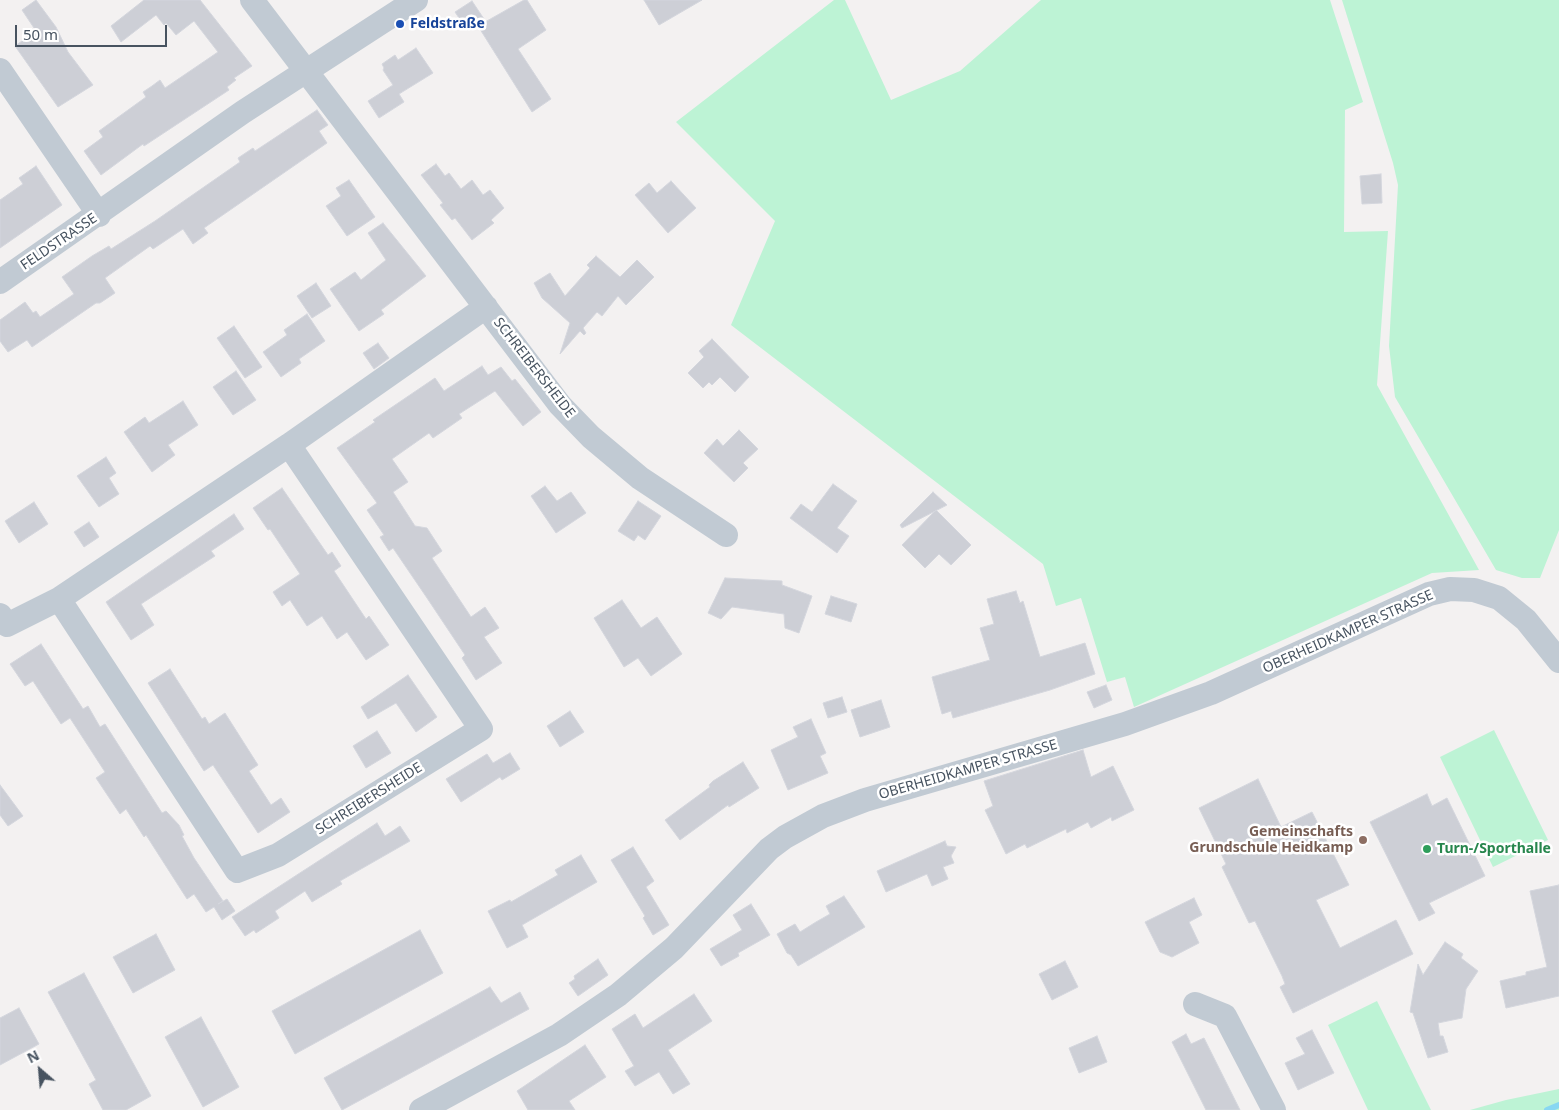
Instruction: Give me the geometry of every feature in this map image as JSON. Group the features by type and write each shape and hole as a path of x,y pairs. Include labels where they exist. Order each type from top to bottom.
{"street":[{"name":"SCHREIBERSHEIDE","path":"252,0 560,405 591,437 640,478 726,535"},
{"name":"FELDSTRASSE","path":"0,282 99,215 306,69 416,0"},
{"path":"0,70 99,215"},
{"name":"SCHREIBERSHEIDE","path":"0,615 7,625 59,599 289,444 486,307"},
{"name":"SCHREIBERSHEIDE","path":"59,599 237,870 278,855 481,729 289,444"},
{"name":"OBERHEIDKAMPER STRASSE","path":"422,1110 559,1035 618,995 674,948 769,849 785,837 823,816 865,800 1125,724 1211,693 1428,594 1450,589 1474,590 1499,598 1526,620 1559,661"},
{"path":"1195,1004 1226,1016 1274,1110"}],"green space":[{"path":"834,0 845,0 891,100 960,71 1041,0 1330,0 1363,102 1345,110 1344,232 1388,231 1377,385 1479,570 1432,573 1134,707 1125,677 1107,682 1081,598 1056,606 1043,564 731,325 775,221 676,122"},
{"path":"1342,0 1559,0 1559,530 1540,578 1522,578 1496,570 1395,397 1389,346 1398,185 1393,163"},
{"path":"1494,730 1548,840 1493,867 1440,757"},
{"path":"1377,1001 1431,1110 1368,1110 1328,1025"},
{"path":"1559,1089 1559,1110 1470,1110 1506,1100"}],"building":[{"path":"36,0 56,27 68,52 93,85 58,107 15,46 36,31 22,10"},
{"path":"144,0 200,0 252,66 234,78 236,80 227,87 229,90 144,146 143,144 101,175 84,151 103,137 99,131 146,97 143,92 160,80 165,88 218,52 194,21 176,35 156,15 121,42 111,26"},
{"path":"527,0 546,30 518,49 551,99 532,112 478,26"},
{"path":"644,0 702,0 659,25"},
{"path":"472,1 484,19 467,30 455,12"},
{"path":"416,48 433,73 399,94 404,102 379,118 368,101 393,85 383,70 382,64 395,55 398,60"},
{"path":"317,110 328,125 319,131 327,143 204,228 208,233 193,244 183,229 153,249 150,246 105,278 115,293 100,303 96,303 32,347 27,340 8,352 0,341 0,320 25,302 33,313 36,311 40,317 74,294 62,277 92,256 109,246 111,249 155,221 240,162 238,158 253,148 255,151"},
{"path":"436,164 445,176 449,173 461,189 472,180 483,195 490,190 504,208 491,220 494,223 472,240 455,218 452,220 440,205 443,203 421,175"},
{"path":"36,166 62,205 0,248 0,200 23,184 19,178"},
{"path":"1381,174 1382,203 1362,204 1360,176"},
{"path":"349,180 375,217 347,236 326,206 341,196 336,188"},
{"path":"671,181 696,208 668,233 635,195 649,183 657,193"},
{"path":"383,223 426,276 381,310 384,314 359,331 330,289 355,272 361,280 386,260 368,233"},
{"path":"596,256 620,277 637,260 654,277 626,305 618,296 602,316 597,312 583,328 586,333 584,335 580,331 560,354 570,323 542,298 534,283 550,273 565,296 590,268 587,265"},
{"path":"316,283 331,306 312,318 297,296"},
{"path":"307,314 325,341 299,359 301,363 281,377 263,352 287,335 284,330"},
{"path":"234,326 262,367 245,378 217,338"},
{"path":"712,339 749,377 735,392 720,377 712,385 709,382 703,388 688,373 704,357 699,351"},
{"path":"378,343 389,358 374,369 363,353"},
{"path":"482,366 488,375 501,367 512,381 515,379 541,412 523,426 495,391 459,414 462,418 433,438 429,433 392,459 408,482 393,492 415,526 427,528 442,551 432,558 471,617 485,607 499,628 484,637 502,663 476,680 462,658 465,655 427,598 393,548 389,551 380,537 384,535 367,510 377,503 337,448 375,422 373,420 435,378 444,391"},
{"path":"236,371 256,400 233,415 213,387"},
{"path":"183,401 198,425 168,445 175,455 152,472 124,432 145,417 149,423"},
{"path":"739,430 758,449 743,463 748,468 734,482 704,453 717,439 723,446"},
{"path":"106,457 116,473 109,478 119,494 99,507 77,476"},
{"path":"833,484 857,501 837,528 849,536 837,553 790,518 801,504 812,512"},
{"path":"545,486 557,501 571,492 586,513 556,533 531,496"},
{"path":"282,488 328,555 332,552 341,566 334,571 366,619 369,616 389,645 366,660 347,632 337,639 322,616 307,626 290,600 282,606 273,592 300,574 270,529 268,530 253,508"},
{"path":"933,492 947,505 902,528 900,525"},
{"path":"638,501 661,516 645,540 638,535 634,541 618,531"},
{"path":"34,502 48,524 19,543 5,521"},
{"path":"936,510 971,545 951,565 939,554 925,568 902,545"},
{"path":"234,514 244,529 211,551 215,556 141,604 154,625 131,640 106,602"},
{"path":"89,522 99,537 84,547 74,532"},
{"path":"725,578 782,581 782,585 812,596 799,633 785,628 784,614 732,607 721,619 708,613"},
{"path":"1016,591 1020,603 1023,601 1040,657 1085,643 1095,674 1050,690 953,718 951,711 942,714 932,677 990,660 980,628 994,624 987,599"},
{"path":"831,596 857,604 851,622 825,614"},
{"path":"622,600 641,628 657,617 682,654 651,676 638,658 624,667 594,618"},
{"path":"41,644 83,709 88,706 100,727 105,724 162,813 166,811 179,825 184,835 182,836 194,858 223,901 218,904 227,899 235,911 222,920 214,907 206,912 194,894 187,899 146,835 144,837 126,809 120,814 96,778 105,772 70,718 61,724 33,681 25,686 10,664"},
{"path":"170,669 202,719 205,717 209,724 225,713 258,765 249,771 271,805 281,798 290,812 258,833 213,765 204,771 148,683"},
{"path":"408,675 437,717 416,732 396,703 368,719 361,707"},
{"path":"1106,685 1112,700 1094,708 1087,692"},
{"path":"842,697 847,712 828,718 823,703"},
{"path":"881,700 890,727 860,737 851,710"},
{"path":"570,711 584,732 560,747 547,726"},
{"path":"811,719 826,753 820,756 828,773 788,790 771,750 798,737 793,727"},
{"path":"377,731 391,753 366,768 353,746"},
{"path":"1083,750 1091,777 1113,766 1134,810 1112,821 1111,817 1091,828 1088,822 1067,833 1066,829 1027,848 1025,844 1006,854 985,810 993,806 984,781"},
{"path":"510,753 520,769 502,780 500,777 461,802 446,779 487,754 493,763"},
{"path":"743,762 759,788 729,807 728,805 680,840 665,820 710,787 709,785 713,781"},
{"path":"1258,779 1281,827 1312,812 1349,885 1316,900 1340,948 1396,920 1413,954 1293,1013 1280,987 1285,984 1282,976 1255,921 1249,923 1222,867 1226,864 1199,808"},
{"path":"0,785 23,816 8,826 0,815"},
{"name":"Turn-/Sporthalle","path":"1427,794 1432,806 1447,798 1485,876 1429,903 1435,913 1419,921 1370,822"},
{"path":"377,823 385,836 400,826 410,841 340,881 342,884 312,902 305,891 275,911 279,918 256,933 254,930 245,936 232,917"},
{"path":"945,841 947,846 956,847 951,856 954,863 943,867 948,879 932,886 927,874 886,892 877,871"},
{"path":"633,847 654,881 646,887 669,925 653,935 643,918 645,916 611,860"},
{"path":"581,855 597,882 522,925 528,937 507,948 488,911 510,900 511,902 558,875 555,870"},
{"path":"1559,885 1559,996 1506,1008 1500,981 1526,975 1526,972 1547,967 1530,891"},
{"path":"844,896 865,927 798,966 791,955 787,953 777,934 795,924 800,932 830,914 826,906"},
{"path":"1194,898 1202,915 1189,922 1199,943 1172,957 1160,952 1145,922"},
{"path":"751,904 770,935 738,953 739,956 721,966 710,949 742,930 733,915"},
{"path":"420,930 443,973 295,1054 272,1011"},
{"path":"156,934 175,970 133,993 113,957"},
{"path":"1445,942 1463,954 1461,958 1478,971 1466,989 1462,1018 1438,1023 1440,1036 1443,1036 1448,1052 1428,1058 1413,1013 1410,1012 1418,964 1423,975"},
{"path":"598,959 608,975 578,996 569,983 575,979 574,976"},
{"path":"1065,961 1078,987 1052,1000 1039,974"},
{"path":"84,973 151,1096 126,1110 103,1110 89,1084 96,1080 48,992"},
{"path":"490,987 501,1003 520,992 529,1009 342,1110 324,1078"},
{"path":"694,994 712,1021 668,1050 690,1084 673,1094 659,1072 635,1086 625,1071 634,1066 612,1029 635,1014 643,1028"},
{"path":"19,1008 39,1044 0,1065 0,1018"},
{"path":"201,1017 239,1087 203,1107 165,1037"},
{"path":"1312,1030 1334,1073 1298,1090 1285,1063 1305,1054 1296,1038"},
{"path":"1186,1034 1191,1044 1204,1038 1240,1110 1206,1110 1172,1042"},
{"path":"1097,1036 1107,1062 1079,1073 1069,1048"},
{"path":"585,1045 606,1077 569,1101 575,1110 528,1110 517,1091"}],"waterway":[{"path":"1547,1110 1559,1105"}],"place":[{"name":"Feldstraße","path":"400,24"},
{"name":"Gemeinschafts Grundschule Heidkamp","path":"1363,840"},
{"name":"Turn-/Sporthalle","path":"1427,849"}]}
